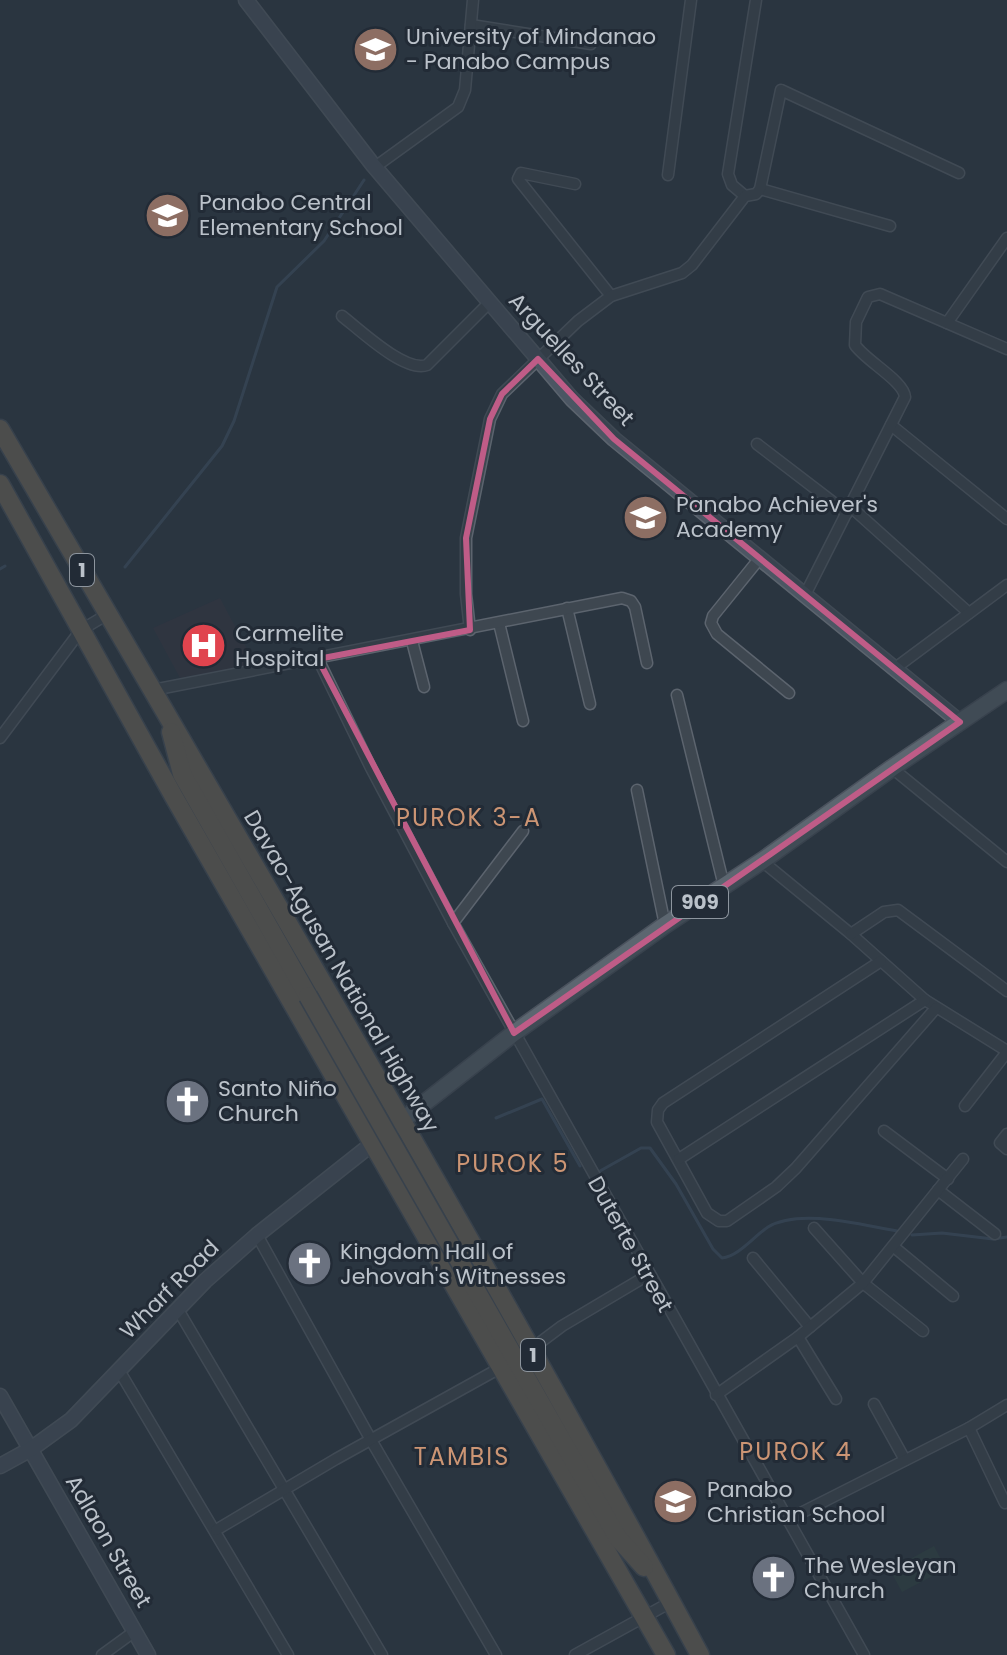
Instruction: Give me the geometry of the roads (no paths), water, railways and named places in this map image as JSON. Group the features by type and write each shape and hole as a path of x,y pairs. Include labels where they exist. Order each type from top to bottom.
{"highway":[{"name":"Davao-Agusan National Highway","path":"0,429 165,710 700,1655"},
{"name":"Davao-Agusan National Highway","path":"0,484 372,1144 666,1655"},
{"name":"Davao-Agusan National Highway","path":"165,710 182,774 308,996 618,1538 668,1596"},
{"name":"Davao-Agusan National Highway","path":"135,727 182,774"},
{"name":"Davao-Agusan National Highway","path":"618,1538 640,1611"}],"main road":[{"name":"909","path":"372,1144 514,1033 665,925 1005,694"}],"street":[{"name":"Arguelles Street","path":"246,0 375,167 572,399 614,439 960,722"},
{"path":"375,167 458,107 465,90 473,0"},
{"path":"668,175 691,0"},
{"path":"745,196 732,185 728,174 756,0"},
{"path":"471,25 591,44"},
{"path":"470,630 466,594 466,538 490,419 502,394 578,321 611,296 682,273 700,257 745,196 756,194 760,189 781,90 959,173"},
{"path":"575,184 529,173 521,173 518,179 611,296"},
{"path":"760,189 890,226"},
{"path":"947,323 1007,238"},
{"path":"805,595 905,393 855,345 856,322 864,304 873,294 880,294 1007,349"},
{"path":"342,316 404,363 420,368 427,365 489,303"},
{"path":"891,425 1007,519"},
{"path":"757,444 849,510 969,613"},
{"path":"759,559 713,616 711,623 717,634 789,693"},
{"path":"894,669 1007,585"},
{"path":"153,690 622,598 631,601 635,607 647,663"},
{"path":"567,608 590,704"},
{"path":"0,738 81,630 108,614"},
{"path":"499,623 523,721"},
{"path":"412,641 424,687"},
{"name":"Duterte Street","path":"318,659 371,768 453,923 864,1655"},
{"path":"677,695 724,886"},
{"path":"892,768 1007,862"},
{"path":"637,790 665,925"},
{"path":"453,923 523,831"},
{"path":"762,861 925,1000 1007,1051 965,1106"},
{"path":"851,934 884,912 898,910 1007,991"},
{"path":"881,961 663,1103 658,1110 657,1122 707,1213 719,1221 727,1221 776,1187 936,1008"},
{"path":"679,1159 925,1000"},
{"path":"884,1131 948,1179"},
{"path":"1007,1134 1000,1143 1007,1149"},
{"name":"Wharf Road","path":"0,1466 31,1449 82,1410 177,1308 257,1235 372,1144"},
{"path":"716,1395 798,1337 863,1283 963,1159"},
{"path":"938,1190 995,1234"},
{"path":"814,1228 863,1283 923,1331"},
{"path":"257,1235 496,1655"},
{"path":"894,1247 953,1296"},
{"path":"753,1258 810,1327"},
{"path":"530,1350 562,1326 648,1275"},
{"path":"177,1308 382,1655"},
{"path":"798,1337 836,1399"},
{"path":"216,1530 500,1368"},
{"path":"120,1372 288,1655"},
{"name":"Adlaon Street","path":"0,1396 148,1655"},
{"path":"874,1404 905,1460"},
{"path":"787,1520 969,1428 1007,1405"},
{"path":"969,1428 1005,1503"},
{"path":"575,1655 668,1596"},
{"path":"102,1655 135,1631"}],"waterway":[{"path":"125,567 222,446 234,421 277,287 324,241 364,180"},
{"path":"0,569 5,566"},
{"path":"496,1118 542,1099 580,1166"},
{"path":"600,1171 641,1148 650,1148 676,1184 713,1249 722,1258 740,1250 768,1227 781,1221 813,1218 897,1231"},
{"path":"912,1235 942,1233 993,1239 1007,1237"}],"place":[{"name":"University of Mindanao - Panabo Campus","path":"375,49"},
{"name":"Panabo Central Elementary School","path":"168,215"},
{"name":"Panabo Achiever's Academy","path":"645,517"},
{"name":"Carmelite Hospital","path":"204,646"},
{"name":"Santo Niño Church","path":"187,1101"},
{"name":"Kingdom Hall of Jehovah's Witnesses","path":"309,1264"},
{"name":"Panabo Christian School","path":"676,1502"},
{"name":"The Wesleyan Church","path":"773,1578"}],"district":[{"name":"PUROK 3-A","path":"469,818"},
{"name":"PUROK 5","path":"513,1164"},
{"name":"PUROK 4","path":"796,1452"},
{"name":"TAMBIS","path":"462,1457"}]}
